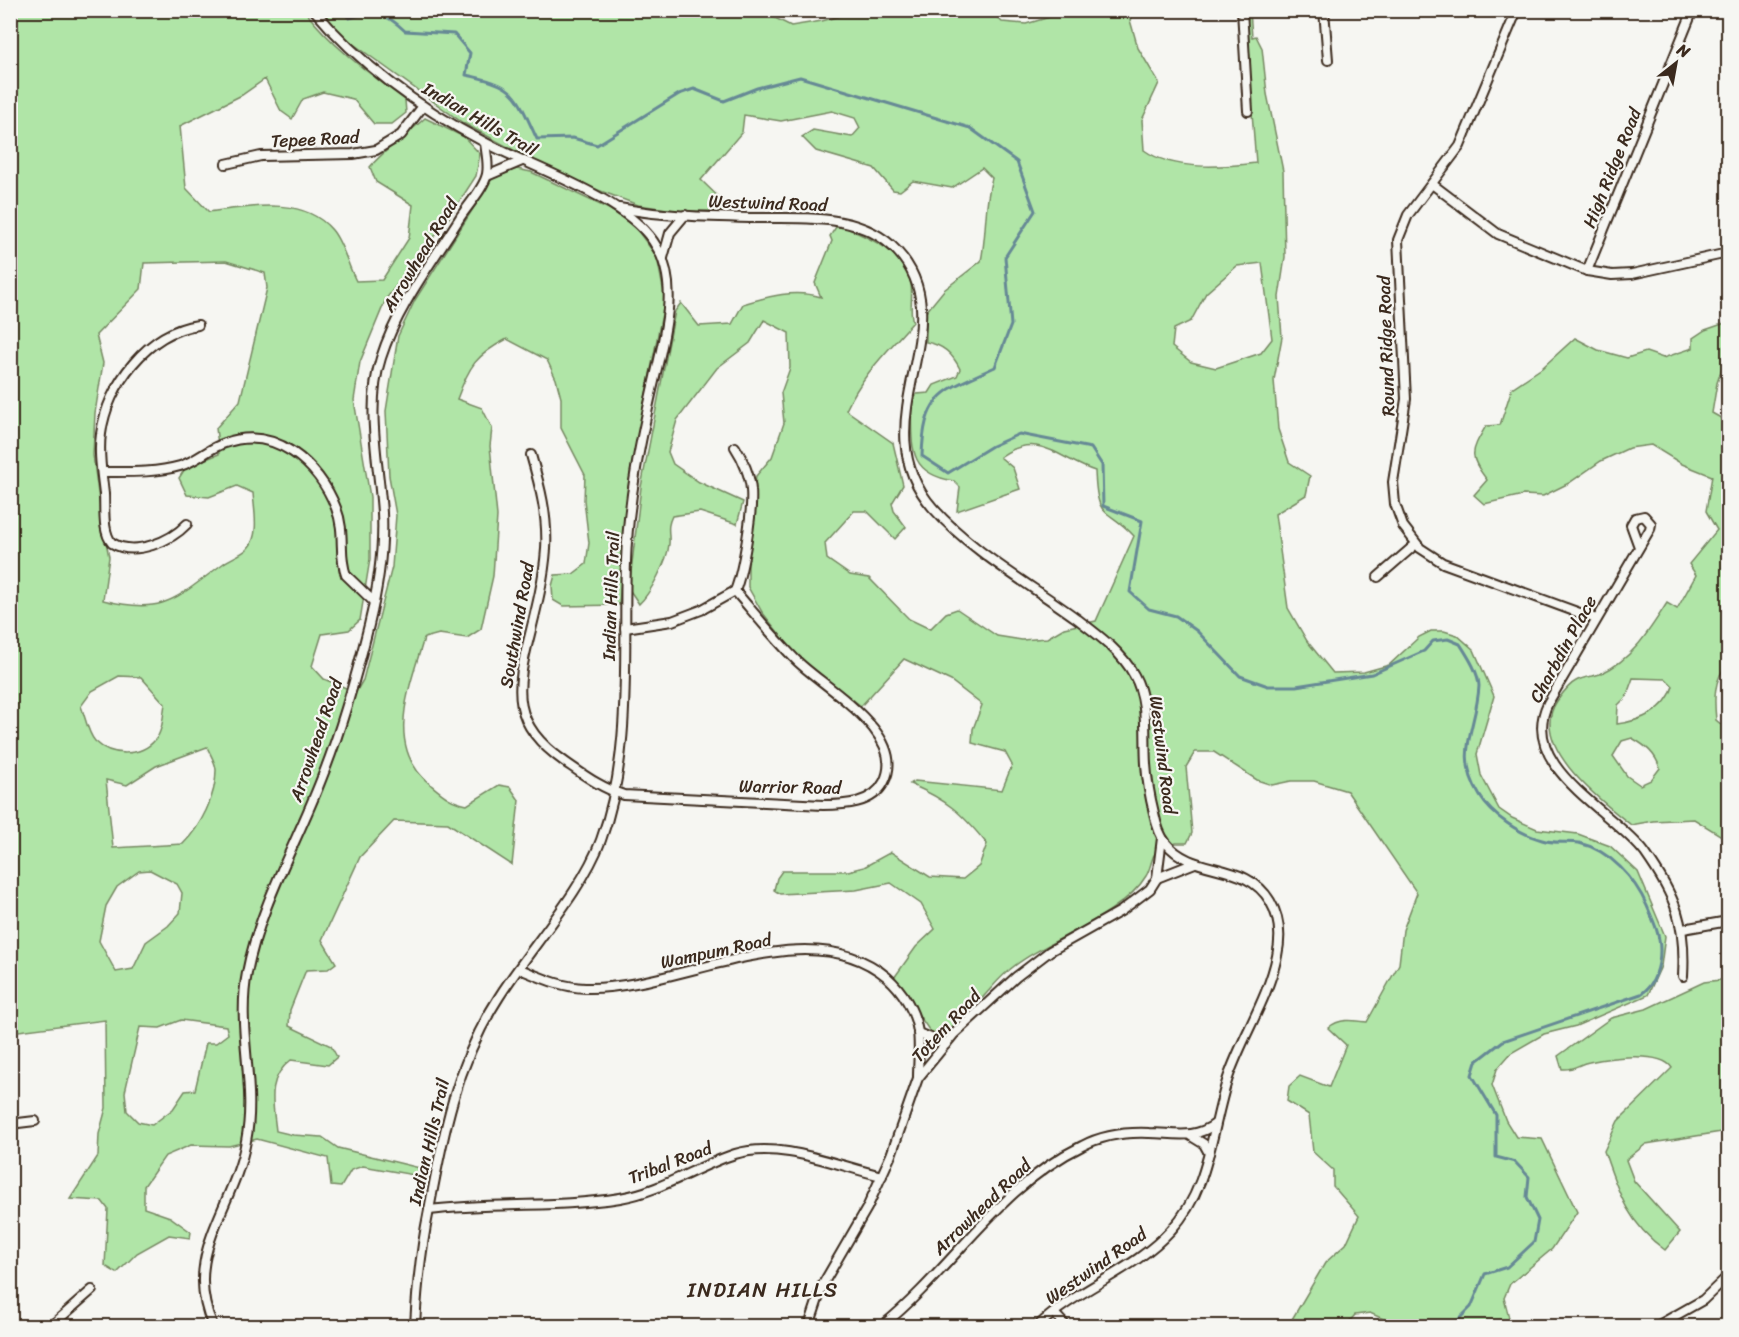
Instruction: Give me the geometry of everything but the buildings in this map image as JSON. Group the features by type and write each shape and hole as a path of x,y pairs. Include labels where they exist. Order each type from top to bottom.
{"street":[{"name":"Indian Hills Trail","path":"314,10 361,60 423,106 485,143 619,208 648,234 663,259 669,290 667,322 632,491 626,558 622,724 615,792 600,843 591,862 520,969 500,994 465,1060 446,1121 429,1210 419,1266 415,1326"},
{"path":"1242,10 1248,111"},
{"path":"1324,10 1328,60"},
{"name":"Round Ridge Road","path":"1517,10 1468,131 1455,154 1403,223 1397,250 1406,399 1394,471 1393,493 1403,526 1416,544 1443,563 1596,619"},
{"name":"High Ridge Road","path":"1587,271 1693,10"},
{"name":"Tepee Road","path":"226,164 261,156 353,154 375,150 401,135 423,106"},
{"path":"485,143 487,176 522,162"},
{"name":"Arrowhead Road","path":"213,1326 203,1290 204,1261 217,1217 242,1159 249,1120 243,1031 247,972 268,908 322,778 374,602 382,549 375,442 378,369 386,343 403,308 487,176"},
{"path":"1432,184 1498,234 1587,271 1612,275 1632,274 1728,253"},
{"name":"Westwind Road","path":"619,208 686,215 799,218 847,223 881,237 908,264 918,287 921,324 904,424 905,451 912,476 927,501 947,522 1095,633 1119,656 1133,674 1144,705 1149,790 1162,838 1178,854 1195,862 1239,873 1255,883 1270,901 1279,925 1274,967 1238,1053 1194,1197 1169,1233 1149,1251 1054,1313 1038,1326"},
{"name":"Westwind Road","path":"663,259 670,233 686,215"},
{"path":"187,524 177,534 159,542 124,548 114,545 107,535 101,433 105,414 118,387 145,352 162,336 178,328 198,325"},
{"path":"102,472 181,466 223,443 236,440 260,439 282,446 313,468 328,488 342,525 346,575 374,602"},
{"path":"625,628 672,621 701,610 735,591 740,576 752,499 748,477 735,447"},
{"name":"Southwind Road","path":"531,455 546,518 546,548 541,586 519,682 520,704 529,726 543,745 599,786 615,792"},
{"path":"1378,577 1416,544"},
{"name":"Charbdin Place","path":"1639,547 1545,710 1543,735 1554,760 1573,787 1629,834 1645,853 1671,896 1683,929 1683,976"},
{"name":"Warrior Road","path":"615,792 624,795 844,805 867,798 885,781 888,771 886,755 873,727 798,663 735,591"},
{"path":"1157,879 1162,838"},
{"name":"Totem Road","path":"809,1326 823,1284 867,1208 882,1176 918,1078 946,1044 1016,977 1050,951 1135,902 1157,879 1195,862"},
{"path":"1683,929 1728,921"},
{"name":"Wampum Road","path":"520,969 555,983 587,988 657,980 765,954 792,951 834,953 867,964 890,979 910,1006 918,1033 918,1078"},
{"path":"918,1033 946,1044"},
{"path":"10,1124 35,1121"},
{"path":"1191,1136 1215,1124"},
{"name":"Arrowhead Road","path":"882,1326 1016,1191 1059,1158 1095,1140 1118,1134 1150,1132 1191,1136"},
{"path":"1191,1136 1204,1144 1209,1154"},
{"name":"Tribal Road","path":"429,1210 579,1203 622,1197 662,1186 734,1154 751,1151 792,1154 882,1176"},
{"path":"1658,1326 1703,1300 1728,1276"},
{"path":"51,1326 92,1290"},
{"path":"1054,1313 1066,1326"}],"green space":[{"path":"768,10 769,15 791,26 822,21 861,10 990,11 1002,22 1026,24 1070,11 1134,11 1130,20 1138,48 1159,83 1142,120 1144,150 1156,157 1183,164 1228,166 1256,163 1244,11 1250,11 1252,37 1256,36 1262,48 1267,94 1283,171 1285,257 1279,297 1282,337 1274,380 1278,429 1289,462 1310,476 1306,495 1275,514 1288,608 1307,641 1333,673 1364,672 1389,665 1419,637 1431,631 1444,631 1457,635 1474,650 1494,696 1477,754 1481,775 1499,809 1512,818 1537,829 1578,834 1610,846 1638,872 1665,936 1661,966 1648,995 1576,1026 1544,1034 1511,1053 1497,1069 1492,1085 1506,1121 1516,1137 1542,1139 1577,1212 1552,1249 1510,1284 1504,1298 1511,1326 1399,1326 1370,1313 1355,1315 1345,1326 1288,1326 1325,1263 1346,1244 1359,1216 1333,1186 1333,1170 1313,1152 1309,1115 1287,1101 1289,1086 1300,1076 1329,1087 1346,1045 1328,1028 1341,1021 1367,1022 1399,964 1403,930 1417,893 1347,791 1314,781 1291,781 1272,785 1257,780 1214,752 1195,752 1186,767 1192,833 1187,843 1176,843 1154,855 1146,876 1119,904 1022,960 998,980 963,1019 942,1031 931,1033 894,978 916,947 935,929 921,904 891,883 856,890 780,894 774,890 777,878 782,871 848,871 864,867 891,852 930,877 963,879 979,866 987,844 953,808 910,784 915,781 1002,790 1012,765 1005,752 972,743 973,729 982,705 951,681 904,659 861,706 796,655 762,612 748,587 748,547 756,476 772,457 784,423 781,393 790,368 789,333 764,320 750,343 717,368 677,420 668,452 673,464 699,482 743,502 737,524 700,512 672,516 668,551 653,585 639,604 629,589 641,487 675,311 681,303 699,326 732,324 743,304 772,296 792,294 821,297 815,283 832,241 830,236 836,227 844,227 876,242 895,255 908,274 911,285 913,322 868,374 846,410 893,443 903,485 892,503 894,511 906,527 895,539 867,511 854,511 825,543 827,559 850,575 869,578 909,619 930,629 946,613 957,609 997,636 1022,640 1047,638 1064,628 1096,621 1134,536 1101,506 1095,471 1038,446 1014,449 1000,457 1013,468 1020,489 957,511 960,487 954,481 926,471 914,453 911,400 917,394 929,393 934,385 957,376 960,369 954,358 946,351 926,342 926,312 944,290 981,261 992,178 982,168 952,188 913,181 900,191 893,190 874,168 816,151 802,137 813,130 852,137 860,128 855,118 832,111 781,121 744,115 742,132 701,180 733,211 682,211 638,205 566,178 463,123 341,35 320,11","holes":["1262,263 1272,339 1261,353 1216,368 1191,362 1172,347 1174,329 1191,321 1206,293 1237,266"]},
{"path":"10,11 305,11 339,48 405,100 406,113 392,124 374,124 353,99 323,92 303,99 292,119 281,111 265,79 242,95 180,126 186,188 209,212 274,206 306,212 320,219 336,235 356,281 382,280 409,238 413,205 376,182 370,167 425,118 464,137 480,154 476,176 448,219 386,299 360,362 354,400 370,497 370,559 360,620 349,630 322,634 312,666 324,679 356,692 363,680 392,567 396,515 389,476 386,411 398,336 415,300 492,179 500,173 517,169 531,172 609,209 635,227 657,257 665,299 630,474 619,605 563,606 553,600 552,586 555,575 573,574 586,564 589,543 584,500 585,475 561,428 561,398 556,379 547,360 507,339 488,350 475,363 457,399 482,408 492,428 490,446 497,516 493,576 481,629 467,638 439,634 424,638 407,696 404,735 408,753 416,770 443,795 452,800 467,805 499,785 510,787 519,800 512,865 448,823 394,821 360,857 322,940 336,963 328,969 306,970 290,1010 289,1026 331,1046 337,1057 328,1065 291,1060 278,1075 273,1092 276,1131 322,1137 338,1148 428,1170 425,1177 363,1166 351,1170 341,1187 331,1186 328,1158 257,1139 229,1146 191,1145 165,1156 144,1186 144,1208 170,1217 191,1232 190,1238 169,1235 137,1253 117,1273 105,1266 108,1209 102,1201 70,1199 98,1156 99,1134 106,1108 105,1020 11,1032","holes":["226,261 265,273 267,288 240,401 216,428 219,454 186,467 179,478 187,495 209,497 237,486 253,493 255,529 252,543 243,552 169,601 141,606 103,600 109,557 93,455 95,413 103,363 96,335 141,289 144,263","119,676 141,677 165,704 158,737 149,746 134,752 117,752 102,746 90,734 81,706 92,691","207,747 216,770 213,790 201,820 183,844 113,848 106,780 127,785 156,766","150,870 177,884 182,893 180,913 168,926 146,942 133,969 116,972 99,941 106,906 117,887 139,871","181,1020 226,1026 228,1034 216,1043 206,1043 195,1090 185,1091 173,1109 152,1125 138,1122 127,1111 125,1092 140,1027 160,1028"]},
{"path":"1728,322 1728,350 1717,383 1712,413 1728,422 1728,664 1717,683 1715,705 1716,720 1728,730 1728,840 1694,819 1653,821 1631,825 1586,787 1571,770 1559,753 1552,736 1550,718 1557,701 1570,685 1579,679 1602,673 1623,660 1640,642 1667,603 1677,609 1696,575 1689,564 1717,530 1706,511 1712,476 1682,464 1651,445 1629,448 1601,461 1569,483 1543,496 1523,495 1484,504 1474,495 1487,480 1474,459 1477,442 1486,426 1500,425 1512,388 1542,368 1575,338 1598,350 1627,358 1646,352 1663,358 1693,348 1693,338 1705,330","holes":["1633,678 1666,679 1673,686 1665,702 1651,713 1617,724 1618,705 1626,697","1632,738 1649,750 1660,768 1651,780 1640,785 1627,776 1613,756 1622,741"]},
{"path":"1728,979 1728,1124 1721,1132 1646,1144 1626,1160 1634,1181 1680,1232 1665,1250 1652,1240 1633,1218 1614,1180 1604,1151 1618,1121 1672,1068 1666,1062 1657,1059 1621,1057 1562,1069 1558,1056 1611,1018 1646,1009 1704,982"}],"waterway":[{"path":"344,10 349,18 366,14 385,16 405,31 454,34 470,53 466,75 496,83 513,94 537,139 573,138 597,145 679,94 694,89 724,101 757,88 800,77 970,128 1017,162 1035,211 1005,257 1011,325 995,367 950,389 932,406 927,419 922,456 948,473 992,446 1019,434 1091,448 1102,465 1103,506 1142,521 1130,592 1149,609 1176,616 1197,631 1240,676 1268,686 1296,686 1372,674 1424,651 1433,641 1448,639 1460,644 1472,664 1479,686 1467,753 1472,781 1480,796 1499,817 1525,833 1547,841 1579,843 1611,859 1628,876 1642,896 1656,927 1660,950 1656,975 1650,986 1641,994 1503,1041 1476,1062 1472,1075 1496,1115 1496,1157 1515,1162 1529,1177 1527,1197 1538,1220 1534,1242 1507,1267 1485,1274 1471,1307 1452,1326"}],"district":[{"name":"INDIAN HILLS","path":"763,1290"}]}
